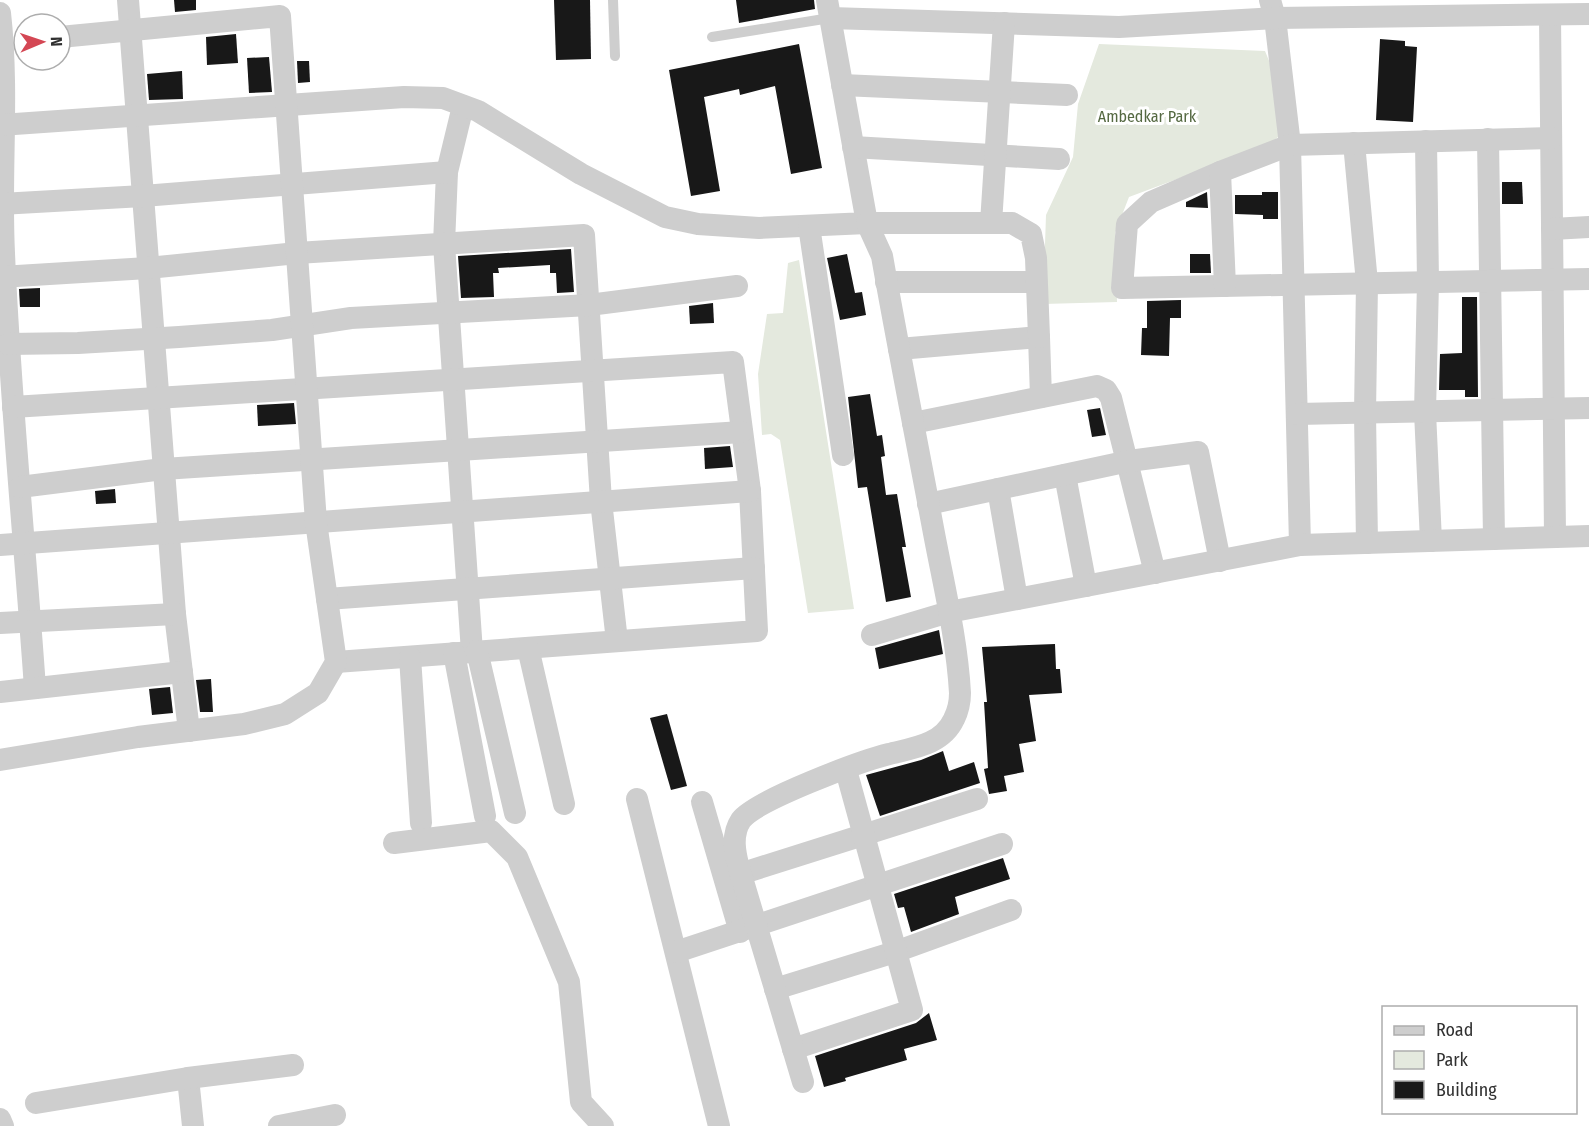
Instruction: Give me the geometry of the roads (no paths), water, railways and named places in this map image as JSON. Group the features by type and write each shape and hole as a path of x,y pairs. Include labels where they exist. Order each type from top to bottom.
{"street":[{"path":"128,0 168,533 189,731"},
{"path":"748,929 734,845 741,821 759,805 888,754 919,748 948,729 958,708 960,694 949,612 882,256 867,223 828,9 1004,23 1119,27 1272,9 1589,14"},
{"path":"1272,9 1290,145 1300,545"},
{"path":"0,13 9,44 2,125 2,276 13,407 13,479 25,543 35,688"},
{"path":"1550,15 1555,537"},
{"path":"0,760 244,724 285,714 318,693 336,662 316,522 280,16 130,28 72,35"},
{"path":"991,224 1004,23"},
{"path":"842,85 1066,95"},
{"path":"2,125 404,97 443,98 478,111 581,174 665,217 698,224 749,228 867,223 1012,223 1031,234 1036,282 1041,397"},
{"path":"463,106 447,172 444,244 468,589 468,652 486,816"},
{"path":"1551,138 1290,145 1151,202 1127,224 1122,288 1589,279"},
{"path":"1488,139 1494,539"},
{"path":"1426,141 1428,282 1425,412 1431,541"},
{"path":"1354,143 1367,284 1365,413 1367,543"},
{"path":"853,147 1059,159"},
{"path":"1,204 143,196 447,172"},
{"path":"1220,172 1225,286"},
{"path":"809,226 843,455"},
{"path":"1552,229 1589,227"},
{"path":"2,276 148,268 297,253 584,235 602,501 617,641"},
{"path":"886,282 1036,282"},
{"path":"8,344 78,344 302,325 351,318 589,305 737,286"},
{"path":"899,349 1039,337"},
{"path":"13,407 733,362 750,490 757,631 336,662"},
{"path":"913,423 1097,386 1106,390 1111,398 1129,461 1155,573"},
{"path":"1297,414 1589,408"},
{"path":"13,479 742,432"},
{"path":"928,504 1129,461 1198,452 1220,561"},
{"path":"1065,475 1086,586"},
{"path":"998,489 1017,599"},
{"path":"0,545 750,490"},
{"path":"872,635 949,612 1300,545 1589,536"},
{"path":"327,599 754,568"},
{"path":"0,623 175,614"},
{"path":"528,648 564,804"},
{"path":"468,652 515,813"},
{"path":"410,657 421,823"},
{"path":"0,692 182,672"},
{"path":"793,1049 912,1010 846,770"},
{"path":"637,799 719,1126"},
{"path":"740,874 977,800"},
{"path":"702,802 748,929 775,989 803,1082"},
{"path":"394,843 491,831 517,857 569,982 581,1102 603,1126"},
{"path":"676,952 1002,844"},
{"path":"775,989 895,952 1011,910"},
{"path":"36,1103 188,1078 293,1065"},
{"path":"188,1078 193,1126"},
{"path":"279,1126 335,1115"},
{"path":"0,1119 3,1126"}],"lane":[{"path":"613,0 615,56"},
{"path":"712,37 828,9"}],"park label":[{"name":"Ambedkar Park","path":"1147,116"}]}
